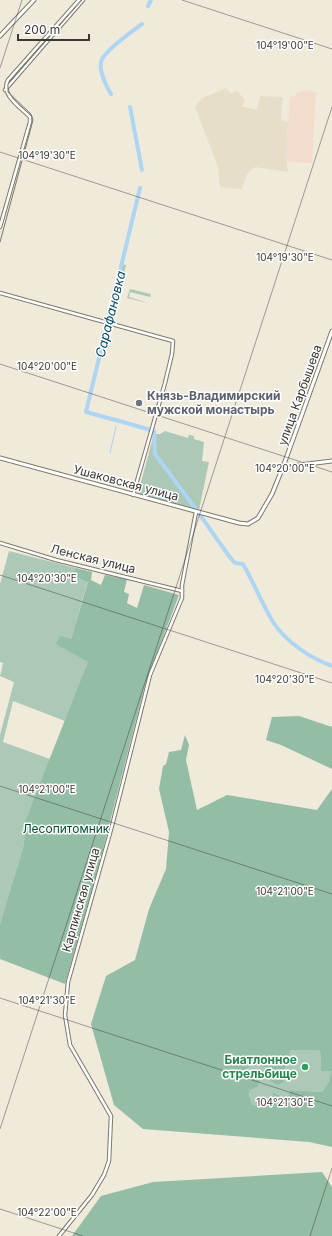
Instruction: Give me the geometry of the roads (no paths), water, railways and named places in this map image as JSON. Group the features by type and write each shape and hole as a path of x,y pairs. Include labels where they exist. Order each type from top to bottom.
{"main road":[{"path":"0,36 34,0"},
{"name":"улица Карбышева","path":"248,524 253,522 263,513 283,467 332,331"},
{"name":"Ушаковская улица","path":"0,458 196,512 248,524"},
{"path":"283,467 332,461"}],"street":[{"path":"5,91 8,80 79,0"},
{"path":"5,91 12,80 83,0"},
{"path":"0,227 30,119 5,91"},
{"path":"0,293 173,341 172,354 152,431 133,495"},
{"name":"Карпинская улица","path":"59,1236 92,1195 104,1175 108,1161 111,1116 70,1046 65,1015 68,982 112,826 150,675 182,598 196,512"},
{"name":"Ленская улица","path":"0,543 56,560 182,591"}],"waterway":[{"name":"Сарафановка","path":"148,6 151,0"},
{"name":"Сарафановка","path":"111,94 102,74 101,62 107,53 142,24"},
{"name":"Сарафановка","path":"130,107 142,170"},
{"name":"Сарафановка","path":"115,420 86,412 140,188"},
{"name":"Сарафановка","path":"116,420 154,431 155,454 198,512"},
{"path":"110,453 116,426"},
{"name":"Сарафановка","path":"200,515 235,563 243,564 269,615 278,629 292,643 307,654 332,666"}],"tram line":[{"path":"0,242 33,120 31,114 8,92 8,84 82,0"}],"place":[{"name":"Князь-Владимирский мужской монастырь","path":"139,403"},
{"name":"Биатлонное стрельбище","path":"305,1067"}],"park label":[{"name":"Лесопитомник","path":"66,829"}]}
